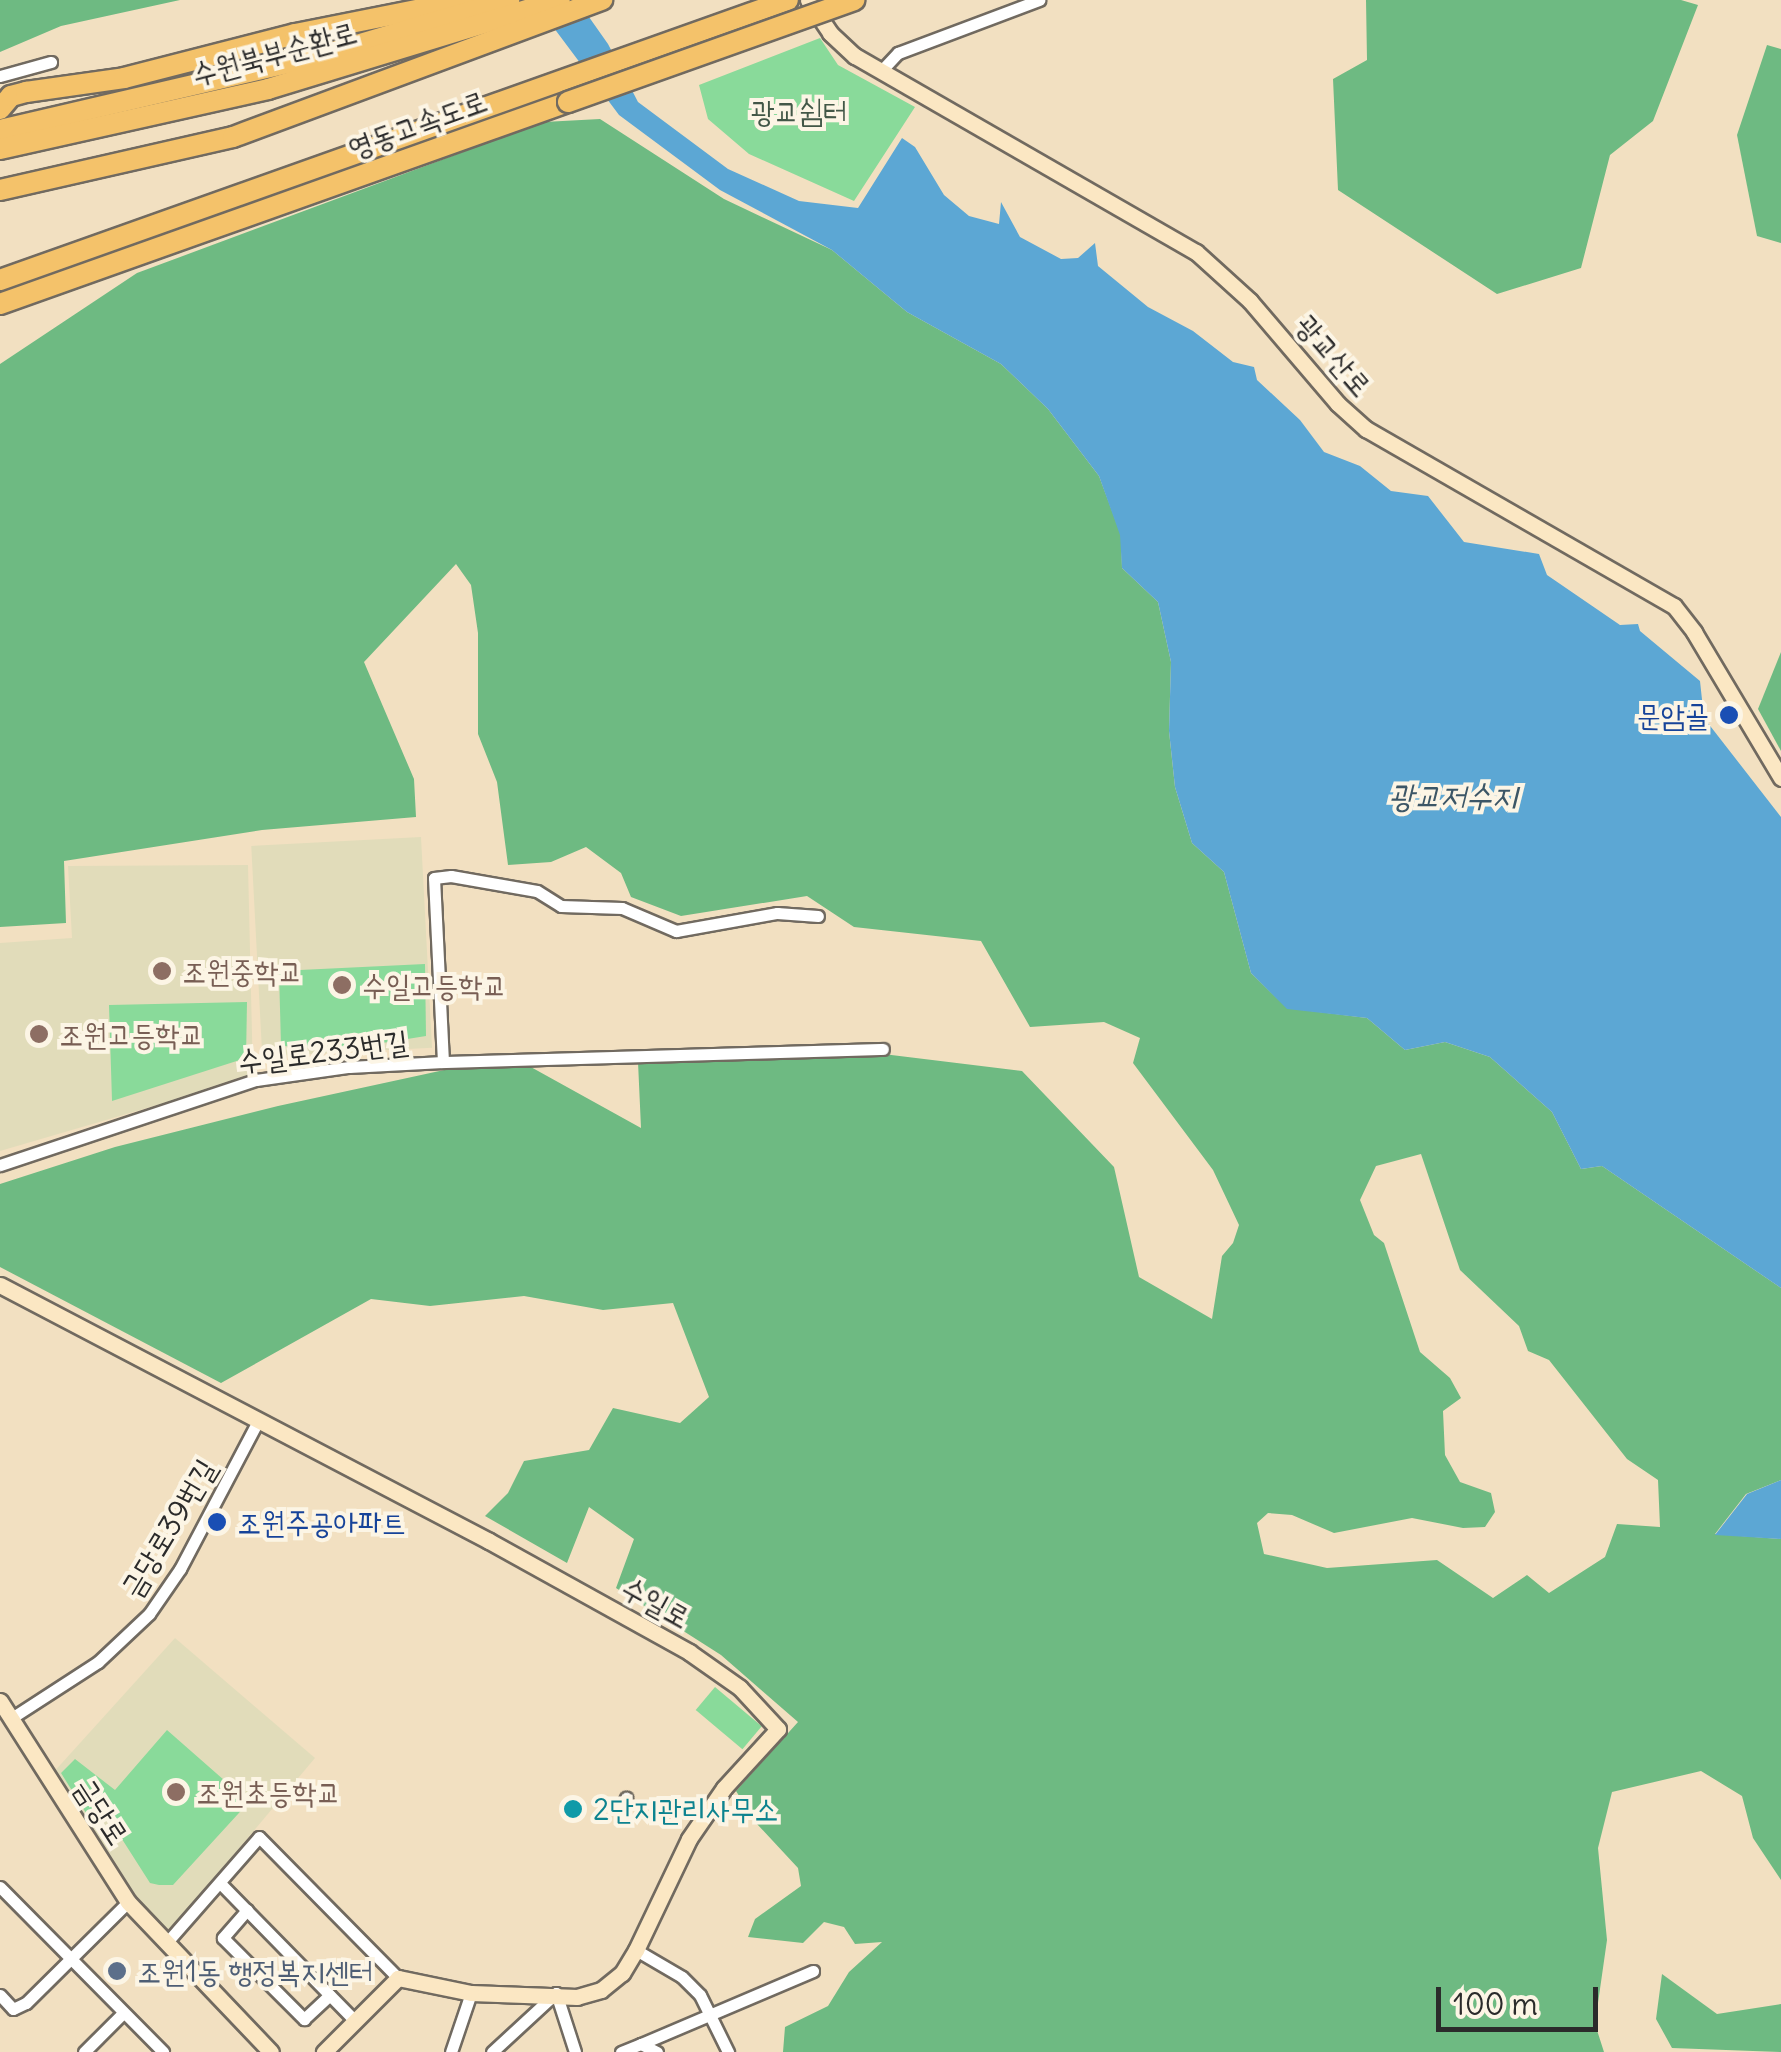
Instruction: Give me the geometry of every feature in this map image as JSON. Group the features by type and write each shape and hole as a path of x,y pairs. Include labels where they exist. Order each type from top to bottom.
{"highway":[{"path":"0,109 11,96 26,92 124,78 296,34 466,0"},
{"name":"수원북부순환로","path":"0,148 14,134 268,89 560,0"},
{"path":"0,190 233,137 519,14 602,0"},
{"name":"영동고속도로","path":"0,304 563,93 788,0"},
{"name":"영동고속도로","path":"0,280 854,0"}],"street":[{"name":"광교산로","path":"808,0 847,50 881,72 1185,243 1250,301 1338,404 1366,429 1666,600 1694,632 1781,778"},
{"path":"881,72 898,53 1039,0"},
{"path":"0,76 51,62"},
{"name":"수일로233번길","path":"0,1164 256,1080 349,1067 443,1062 434,878 450,876 537,891 561,906 622,908 676,931 777,913 818,916"},
{"path":"443,1062 883,1049"},
{"path":"0,1286 258,1421"},
{"name":"금당로39번길","path":"10,1719 98,1662 149,1614 180,1569 258,1421"},
{"name":"수일로","path":"258,1421 688,1652 740,1688 778,1729 724,1788 689,1839 636,1950"},
{"name":"금당로","path":"0,1701 128,1902 271,2052"},
{"path":"168,1942 259,1837 398,1978 471,1993 556,1993 577,1997 601,1990 622,1973 636,1950 682,1978 712,2014 728,2052"},
{"path":"220,1882 355,2021"},
{"path":"0,1887 163,2052"},
{"path":"0,1995 14,2009 72,1960 128,1902"},
{"path":"248,1910 222,1938 304,2020 330,1995"},
{"path":"620,2052 813,1971"},
{"path":"324,2052 398,1978"},
{"path":"452,2052 471,1993"},
{"path":"492,2052 556,1993"},
{"path":"556,1993 575,2052"},
{"path":"84,2052 124,2014"},
{"path":"641,2044 657,2052"}],"shaded area":[{"name":"수일고등학교","path":"421,837 432,1048 262,1057 251,846"},
{"name":"조원중학교","path":"248,865 253,1077 0,1151 0,943 72,938 68,866"},
{"name":"조원초등학교","path":"175,1638 315,1758 167,1934 140,1906 52,1774"}],"green space":[{"path":"0,0 180,0 61,26 0,52"},
{"path":"1366,0 1681,0 1698,5 1653,121 1610,155 1581,268 1497,294 1338,190 1333,79 1367,60"},
{"name":"광교쉼터","path":"820,38 838,65 915,107 854,201 749,154 708,119 699,85"},
{"path":"1767,45 1781,49 1781,243 1757,236 1737,135"},
{"path":"600,119 724,199 832,250 907,312 1001,364 1048,409 1099,476 1121,535 1122,568 1158,602 1171,662 1169,731 1175,787 1192,843 1224,872 1251,973 1287,1008 1367,1018 1405,1050 1445,1042 1490,1057 1552,1112 1581,1169 1602,1166 1781,1288 1781,1480 1746,1494 1715,1534 1781,1539 1781,1880 1753,1838 1742,1796 1701,1771 1612,1792 1598,1848 1607,1940 1595,2024 1604,2052 783,2052 785,2027 828,2006 849,1972 882,1942 855,1944 844,1927 824,1922 803,1943 748,1937 755,1919 801,1886 798,1868 757,1824 736,1791 798,1722 721,1655 616,1588 634,1539 589,1507 567,1563 485,1516 508,1493 524,1461 589,1450 613,1408 680,1423 709,1397 673,1303 603,1310 524,1296 430,1306 371,1299 221,1383 0,1267 0,1184 115,1147 278,1106 458,1067 529,1066 641,1128 638,1062 875,1053 1022,1071 1114,1167 1139,1277 1212,1319 1222,1256 1233,1243 1239,1225 1213,1170 1133,1063 1140,1038 1104,1022 1030,1027 981,941 854,927 807,896 681,916 631,897 621,873 586,847 551,862 508,865 497,782 478,734 478,633 471,585 456,564 364,662 414,779 416,817 262,830 64,861 66,923 0,927 0,364 137,273 544,122","holes":["1421,1154 1460,1270 1519,1326 1528,1351 1549,1360 1627,1459 1658,1480 1660,1527 1617,1524 1605,1557 1549,1593 1527,1575 1493,1598 1437,1560 1327,1568 1264,1554 1257,1523 1268,1513 1292,1515 1334,1533 1412,1518 1463,1528 1485,1527 1495,1512 1491,1493 1460,1482 1445,1455 1443,1411 1461,1398 1450,1378 1420,1352 1384,1243 1374,1235 1360,1200 1376,1166"]},
{"path":"1781,652 1781,751 1758,709"},
{"path":"425,964 426,1036 351,1048 281,1046 279,971"},
{"path":"247,1002 246,1058 112,1101 109,1005"},
{"path":"715,1687 762,1726 742,1749 696,1710"},
{"path":"167,1730 249,1802 173,1885 159,1885 150,1883 106,1814 91,1821 61,1773 75,1759 115,1790"},
{"path":"1662,1974 1717,2014 1781,2004 1781,2052 1672,2048 1656,2019"}],"water":[{"name":"광교저수지","path":"533,0 577,0 608,44 638,102 728,169 799,201 858,208 902,138 915,147 944,195 969,216 999,224 1001,202 1020,237 1061,259 1078,258 1095,243 1098,266 1148,307 1193,331 1233,362 1254,367 1257,380 1300,420 1324,452 1360,466 1391,491 1428,496 1464,542 1539,554 1547,575 1620,625 1638,624 1640,631 1700,681 1704,718 1781,817 1781,1288 1602,1166 1581,1169 1552,1112 1490,1057 1445,1042 1405,1050 1367,1018 1287,1009 1251,973 1224,872 1192,843 1175,787 1169,731 1171,662 1158,602 1122,568 1120,535 1099,476 1048,409 1001,364 907,312 832,250 720,190 619,115"},
{"path":"1781,1480 1781,1539 1715,1535 1747,1494"}],"place":[{"name":"문암골","path":"1729,715"},
{"name":"조원중학교","path":"162,971"},
{"name":"수일고등학교","path":"342,985"},
{"name":"조원고등학교","path":"39,1034"},
{"name":"조원주공아파트","path":"217,1522"},
{"name":"조원초등학교","path":"176,1792"},
{"name":"2단지관리사무소","path":"573,1809"},
{"name":"조원1동 행정복지센터","path":"117,1971"}]}
